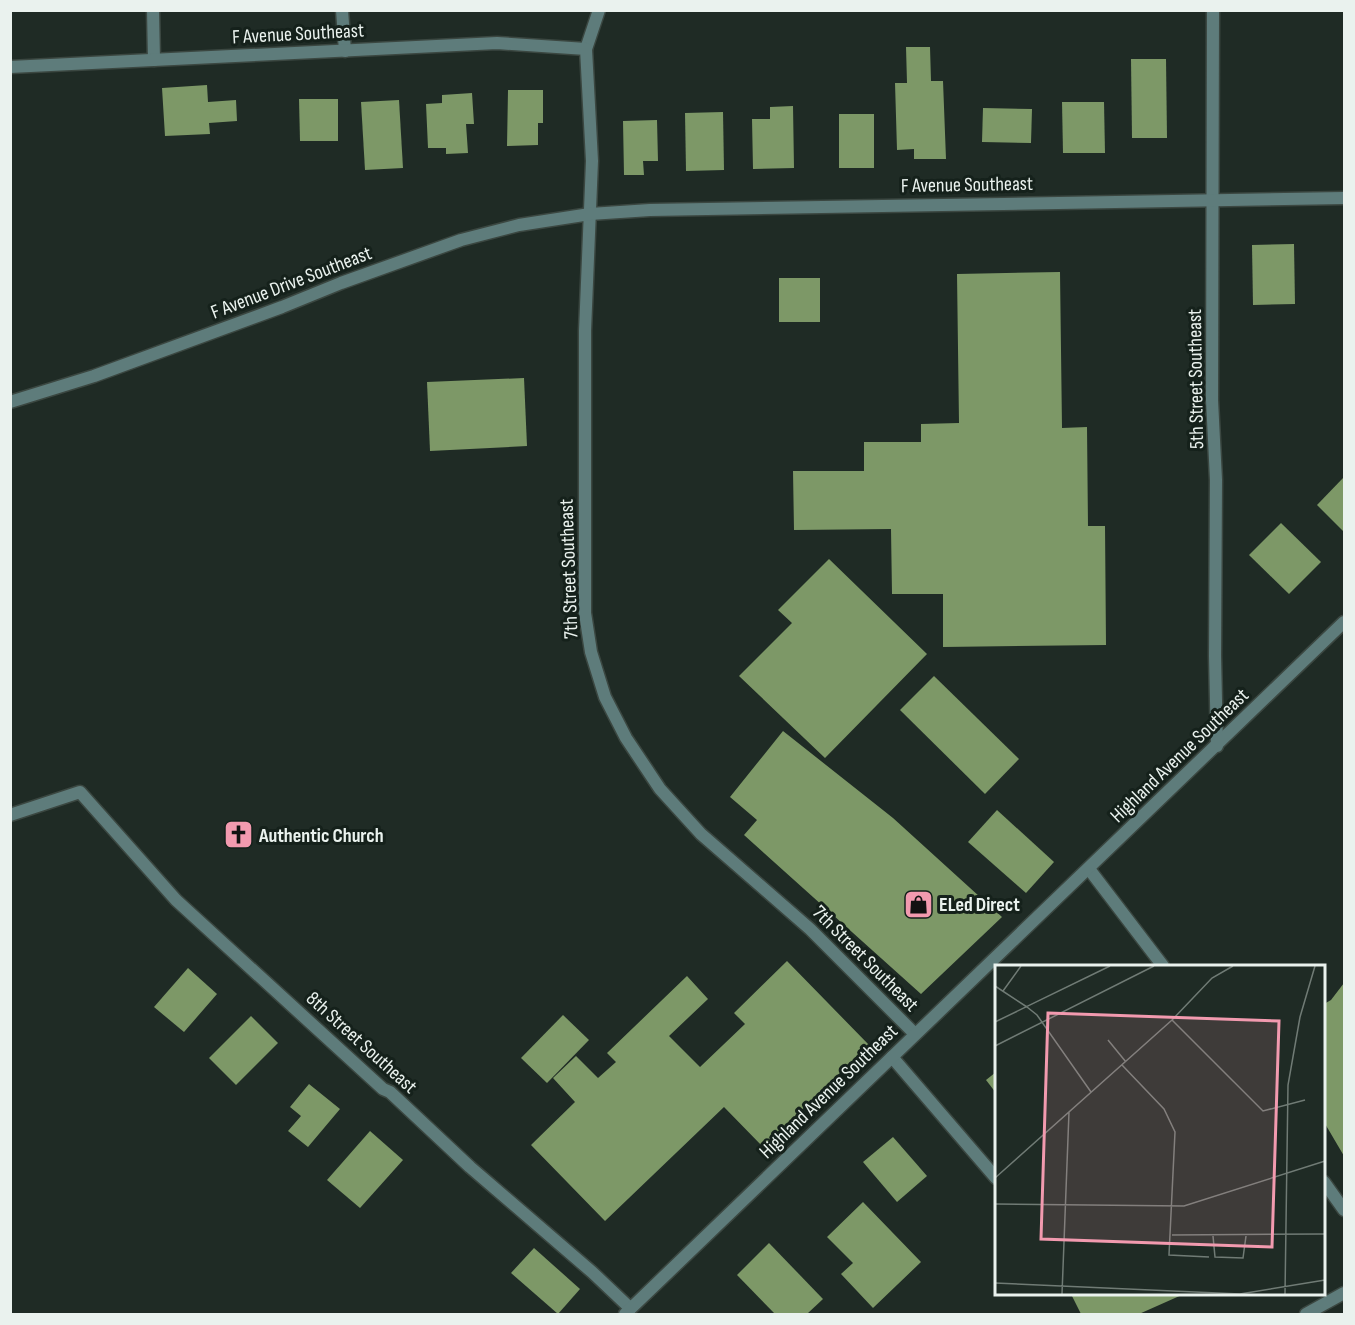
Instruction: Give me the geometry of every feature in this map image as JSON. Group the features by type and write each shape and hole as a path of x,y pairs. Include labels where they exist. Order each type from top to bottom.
{"street":[{"path":"153,10 154,60"},
{"path":"342,10 345,51"},
{"path":"586,49 599,10"},
{"name":"5th Street Southeast","path":"1213,10 1214,330 1212,400 1216,480 1217,746"},
{"name":"F Avenue Southeast","path":"10,67 498,43 586,49"},
{"name":"7th Street Southeast","path":"586,49 592,162 585,331 585,613 591,652 605,697 626,738 660,789 700,834 810,929 915,1034"},
{"name":"F Avenue Southeast","path":"590,214 662,209 1344,198"},
{"name":"F Avenue Drive Southeast","path":"10,402 94,376 461,240 519,225 590,214"},
{"name":"Highland Avenue Southeast","path":"628,1311 1217,746 1344,621"},
{"name":"8th Street Southeast","path":"10,815 80,792 176,900 470,1167 591,1272 628,1311"},
{"path":"1089,869 1162,965"},
{"path":"892,1057 995,1177"},
{"path":"1325,1185 1344,1210"},
{"path":"1306,1314 1344,1293"}],"building":[{"path":"906,47 930,47 931,81 943,81 946,159 914,159 914,149 897,150 895,83 907,83"},
{"path":"1131,59 1166,59 1167,138 1132,138"},
{"path":"207,85 208,102 236,100 237,121 209,123 210,134 165,136 162,88"},
{"path":"508,90 543,90 543,123 538,123 538,145 507,146"},
{"path":"472,93 474,124 466,124 468,153 446,154 446,148 428,148 426,104 442,103 442,95"},
{"path":"299,99 338,99 338,141 300,141"},
{"path":"399,100 403,168 365,170 361,102"},
{"path":"1062,102 1104,102 1105,153 1063,153"},
{"path":"793,106 794,168 753,169 752,119 770,119 770,107"},
{"path":"983,108 1032,109 1031,143 982,142"},
{"path":"723,112 724,170 686,171 685,113"},
{"path":"839,114 874,114 874,168 839,168"},
{"path":"657,120 658,161 643,161 644,175 624,175 623,121"},
{"path":"1294,244 1295,304 1253,305 1252,245"},
{"path":"1060,272 1062,428 1087,427 1088,526 1105,526 1106,645 943,647 943,594 892,594 891,529 794,530 793,471 864,471 864,442 921,442 921,424 959,423 957,274"},
{"path":"779,278 820,278 820,322 779,322"},
{"path":"524,378 527,446 430,451 427,382"},
{"path":"1344,477 1344,532 1317,505"},
{"path":"1281,523 1321,562 1289,594 1249,555"},
{"path":"829,559 927,654 825,758 739,676 792,623 778,610"},
{"path":"934,676 1019,759 985,794 900,710"},
{"path":"783,731 893,818 1002,917 921,994 744,835 757,820 730,797"},
{"path":"997,810 1054,862 1026,893 968,842"},
{"path":"787,961 869,1045 763,1147 724,1107 605,1221 531,1145 575,1102 553,1078 576,1056 598,1078 616,1062 607,1053 687,976 708,999 669,1036 700,1067 745,1024 734,1013"},
{"path":"188,968 217,994 184,1032 154,1007"},
{"path":"1344,983 1344,1156 1325,1124 1325,1003 1331,1000"},
{"path":"563,1015 589,1040 547,1083 521,1058"},
{"path":"251,1016 278,1043 236,1085 209,1058"},
{"path":"995,1073 995,1092 986,1080"},
{"path":"309,1084 340,1109 308,1147 288,1131 301,1116 290,1107"},
{"path":"370,1131 403,1160 360,1208 327,1180"},
{"path":"893,1137 927,1176 897,1202 863,1162"},
{"path":"863,1202 921,1262 873,1308 841,1274 853,1263 827,1237"},
{"path":"769,1243 823,1299 807,1314 775,1314 737,1275"},
{"path":"534,1248 580,1289 558,1314 511,1273"},
{"path":"1072,1295 1182,1295 1139,1314 1081,1314"}],"place":[{"name":"Authentic Church","path":"238,835"},
{"name":"ELed Direct","path":"918,904"}]}
